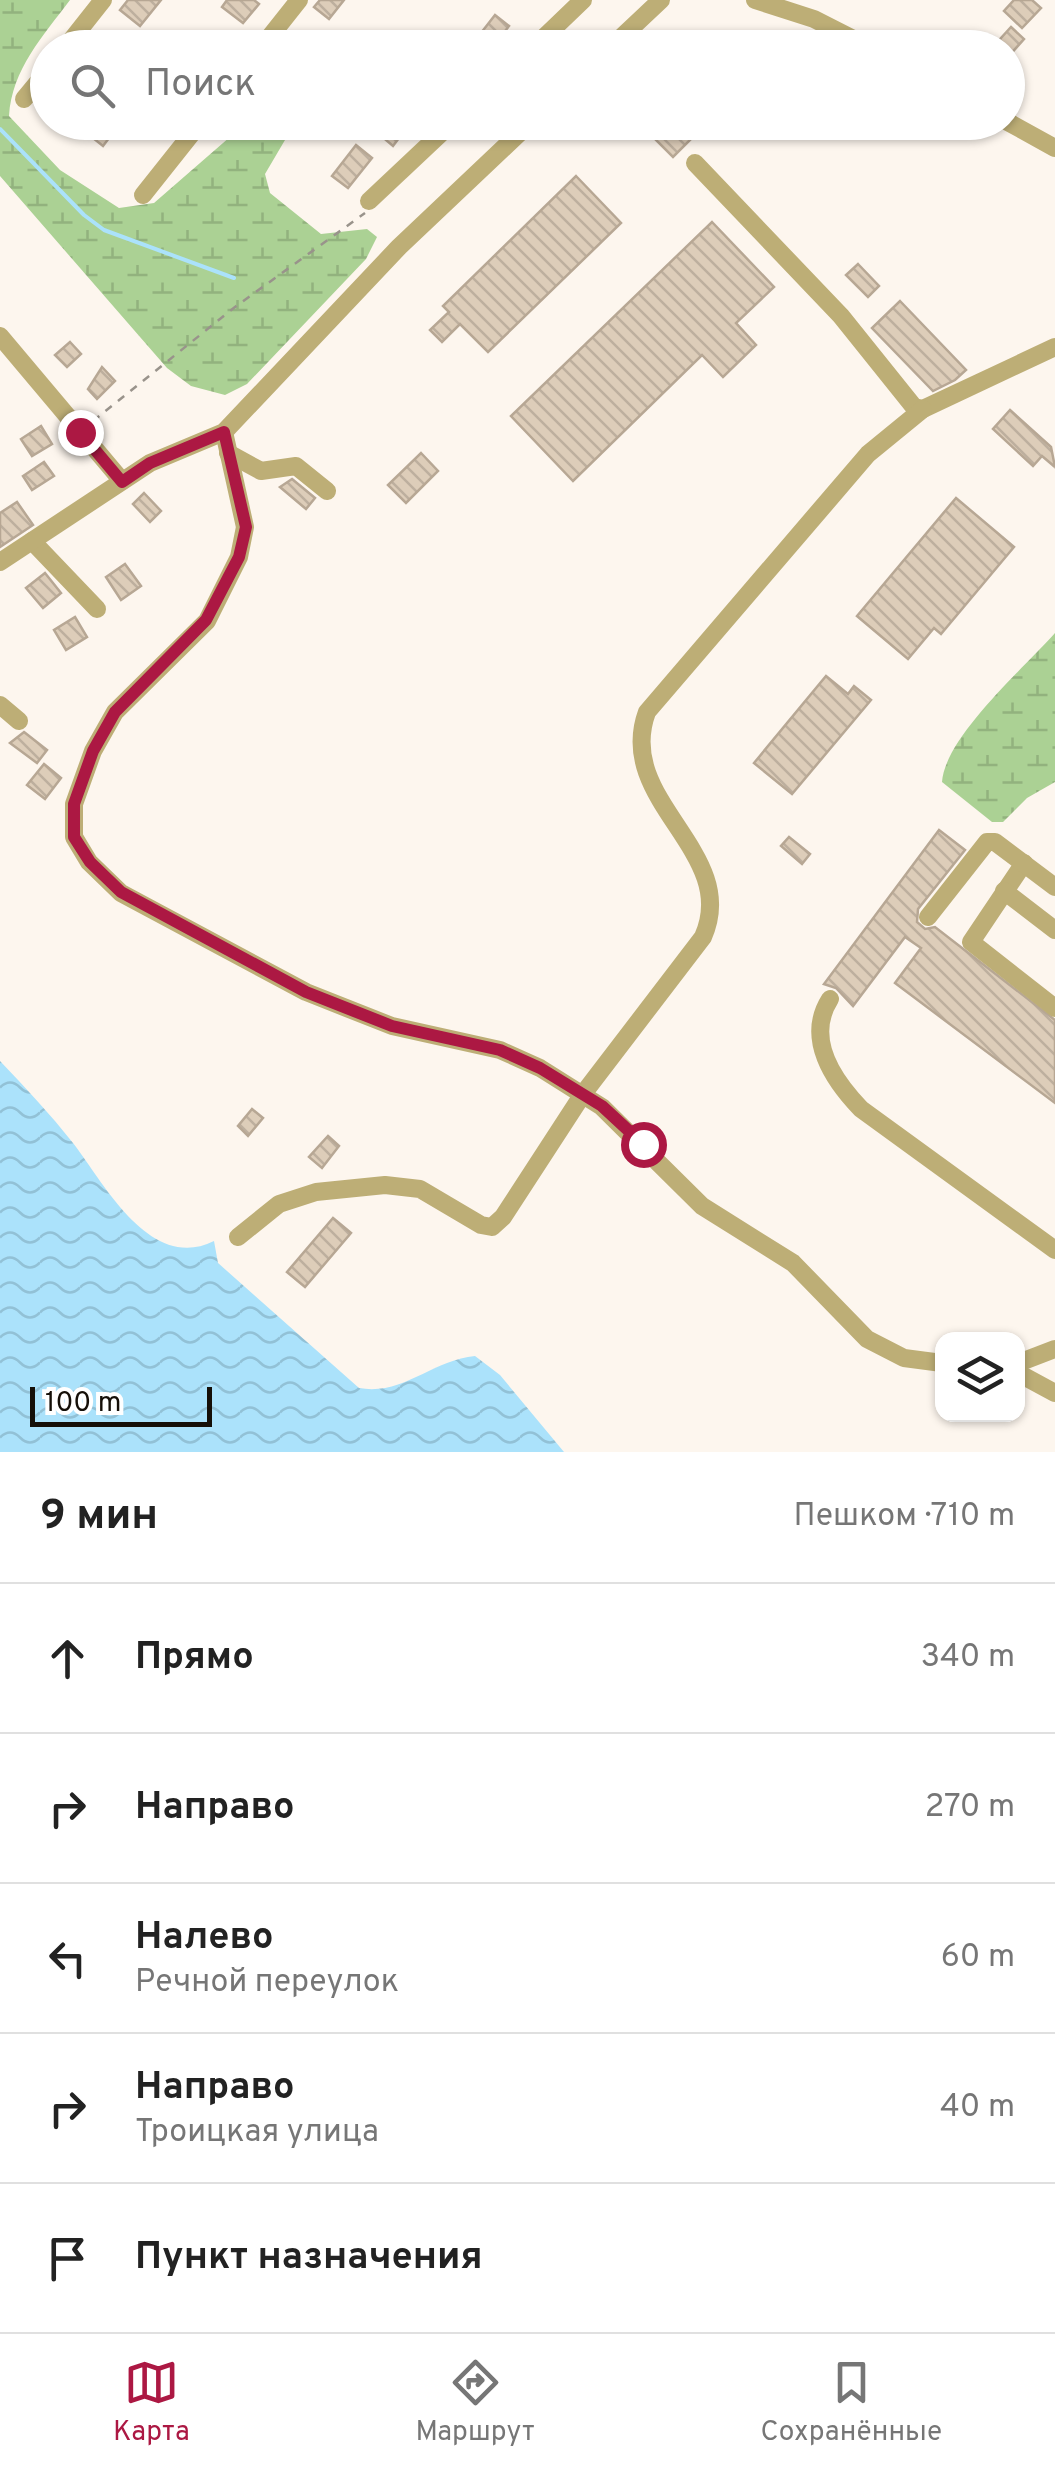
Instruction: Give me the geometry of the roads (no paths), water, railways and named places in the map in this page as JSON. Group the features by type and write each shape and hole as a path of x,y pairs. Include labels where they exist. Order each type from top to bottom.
{"street":[{"path":"79,30 103,0"},
{"path":"275,30 299,0"},
{"path":"552,30 583,0"},
{"path":"629,30 661,0"},
{"path":"754,0 834,30"},
{"path":"24,99 30,92"},
{"path":"1025,131 1055,148"},
{"path":"143,195 187,140"},
{"path":"369,201 434,140"},
{"path":"0,562 150,463 217,436 399,247 512,140"},
{"path":"695,163 842,316 914,407 924,409"},
{"path":"0,336 122,482"},
{"path":"238,1237 279,1204 316,1192 385,1184 420,1188 481,1225 492,1227 583,1094 703,938 713,915 713,894 698,860 645,773 637,738 646,712 868,454 924,409 1055,347"},
{"path":"217,436 228,452 246,527 239,557 206,620 115,712 93,751 74,804 74,837 90,862 121,892 306,992 392,1026 500,1050 583,1094 643,1144 673,1181 702,1206 793,1264 867,1339 904,1358 935,1362"},
{"path":"228,452 261,471 296,466 327,492"},
{"path":"32,541 97,609"},
{"path":"0,705 18,721"},
{"path":"928,917 988,842 995,842 1055,887"},
{"path":"1024,863 970,942 1055,1008"},
{"path":"1004,891 1055,930"},
{"path":"830,1000 818,1024 818,1035 840,1087 861,1109 1055,1250"},
{"path":"1025,1361 1055,1349"},
{"path":"1025,1377 1055,1394"}],"water":[{"path":"0,1061 64,1132 131,1219 149,1235 169,1245 191,1248 214,1241 218,1263 359,1388 390,1387 475,1356 500,1375 564,1452 0,1452"}],"waterway":[{"path":"0,129 84,215 104,230 234,278"}]}
